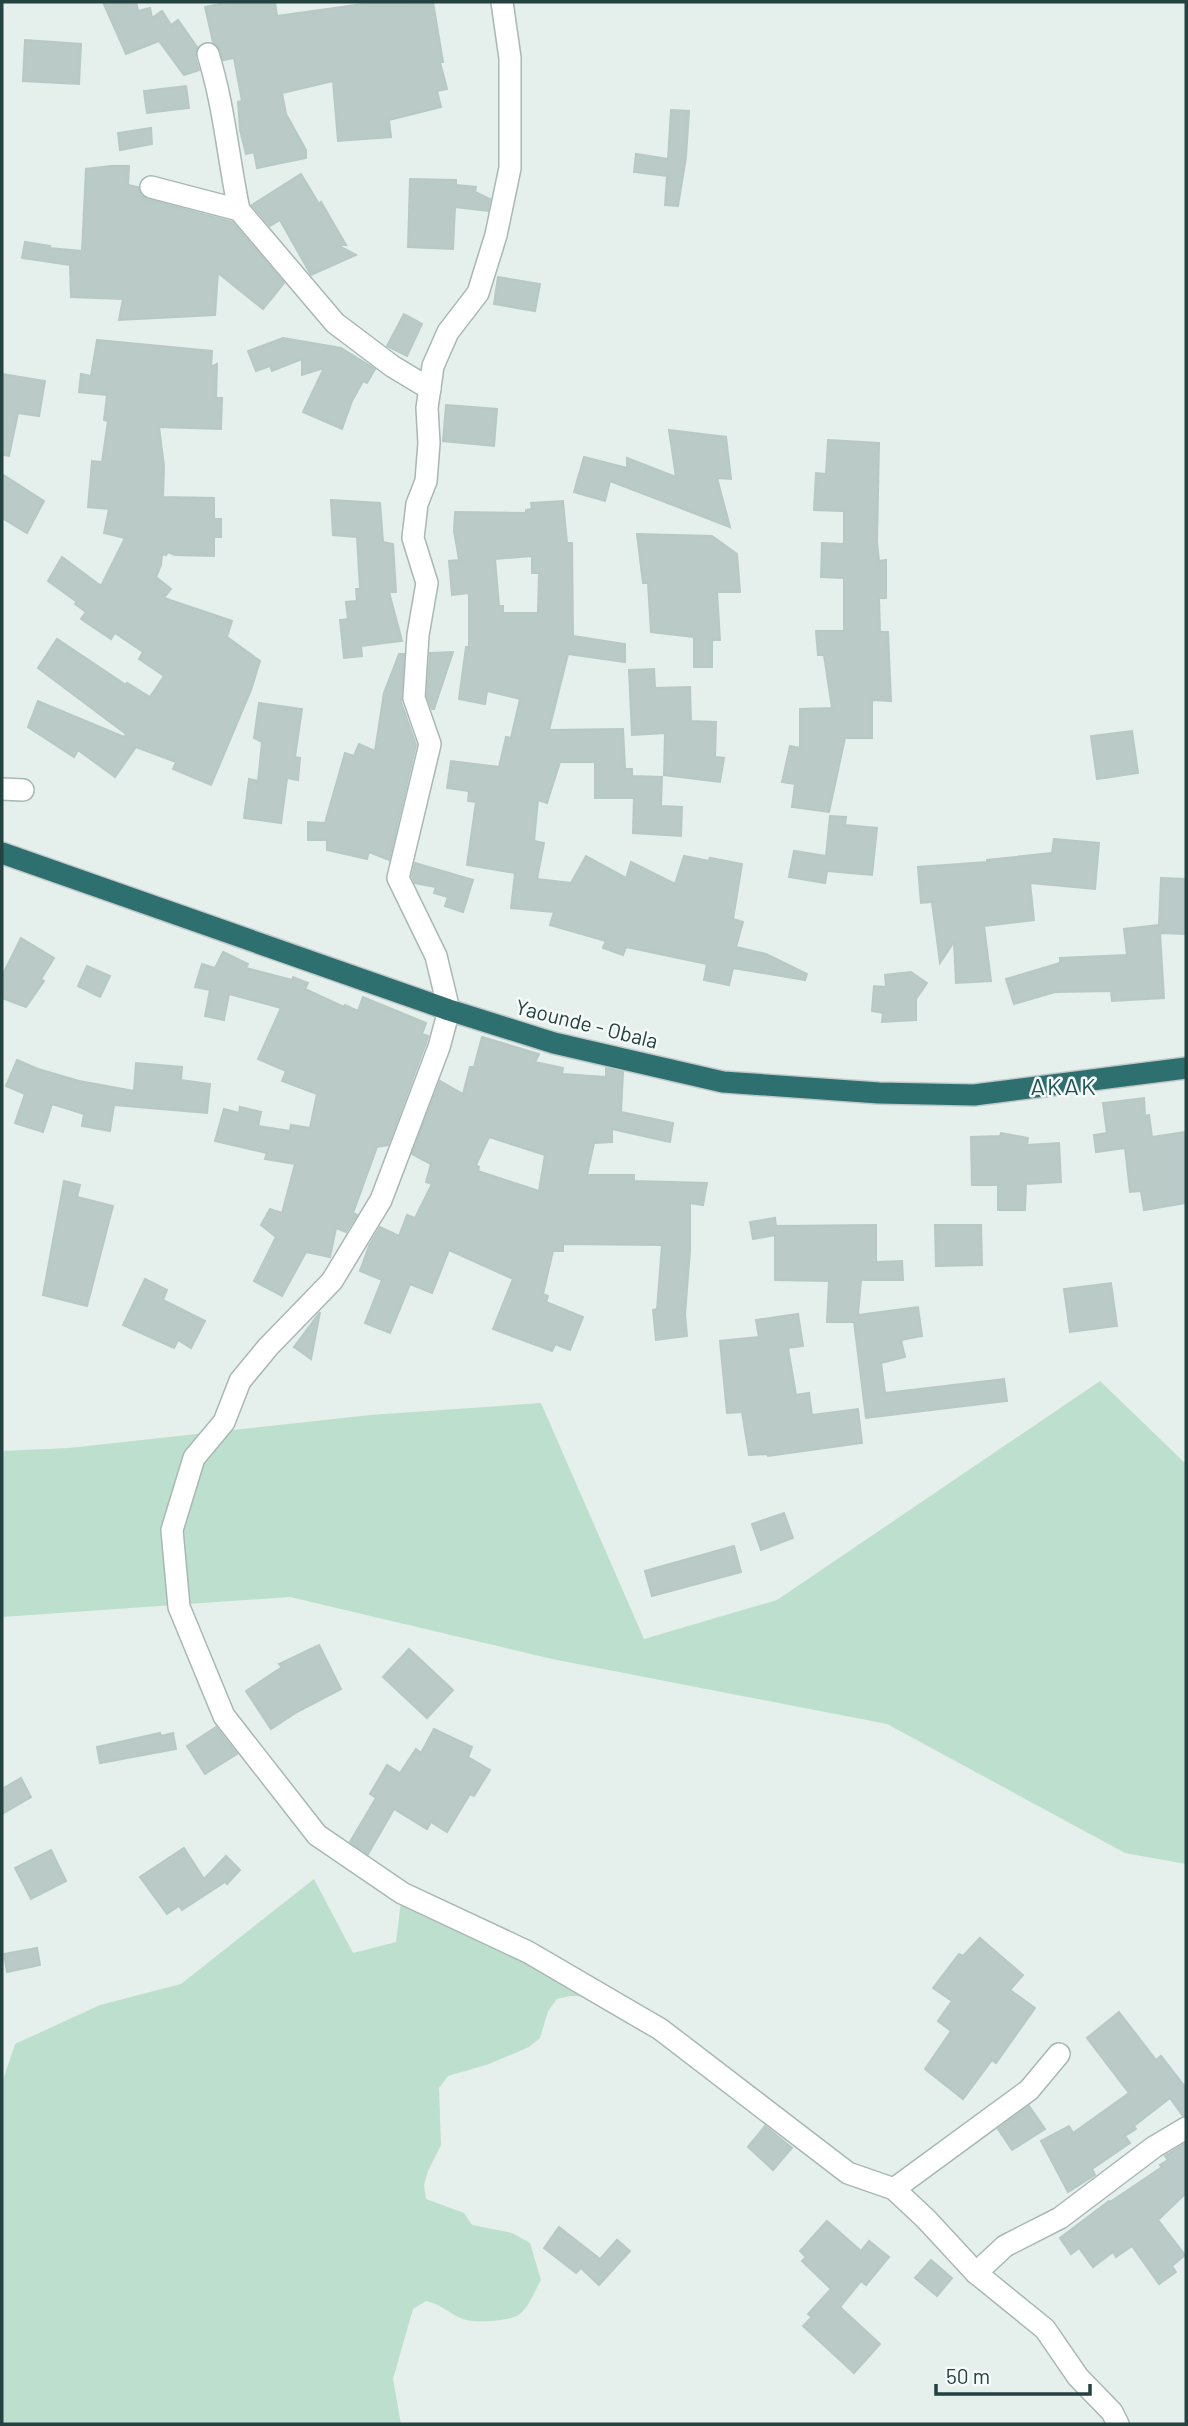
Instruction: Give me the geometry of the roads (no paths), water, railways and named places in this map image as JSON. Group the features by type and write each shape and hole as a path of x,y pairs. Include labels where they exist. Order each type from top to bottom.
{"highway":[{"name":"Yaounde - Obala","path":"2,853 449,1010 554,1043 736,1083 879,1093 974,1095 1186,1068"}],"street":[{"path":"502,2 510,58 510,168 496,235 478,293 448,332 433,366 427,408 429,443 426,481 417,503 413,538 427,583 418,635 414,698 430,744 398,878 436,956 449,1010 439,1047 381,1200 332,1281 268,1347 240,1381 224,1422 194,1458 172,1530 179,1607 224,1716 317,1835 402,1893 528,1952 660,2029 848,2173 894,2189 976,2273 1045,2329 1078,2377 1112,2412 1118,2424"},
{"path":"208,54 218,86 239,209 335,323 392,366 429,389"},
{"path":"151,187 239,209"},
{"path":"894,2189 1029,2090 1059,2054"},
{"path":"976,2273 1005,2246 1060,2218 1154,2147 1186,2128"}],"district":[{"name":"AKAK","path":"1064,1085"}]}
